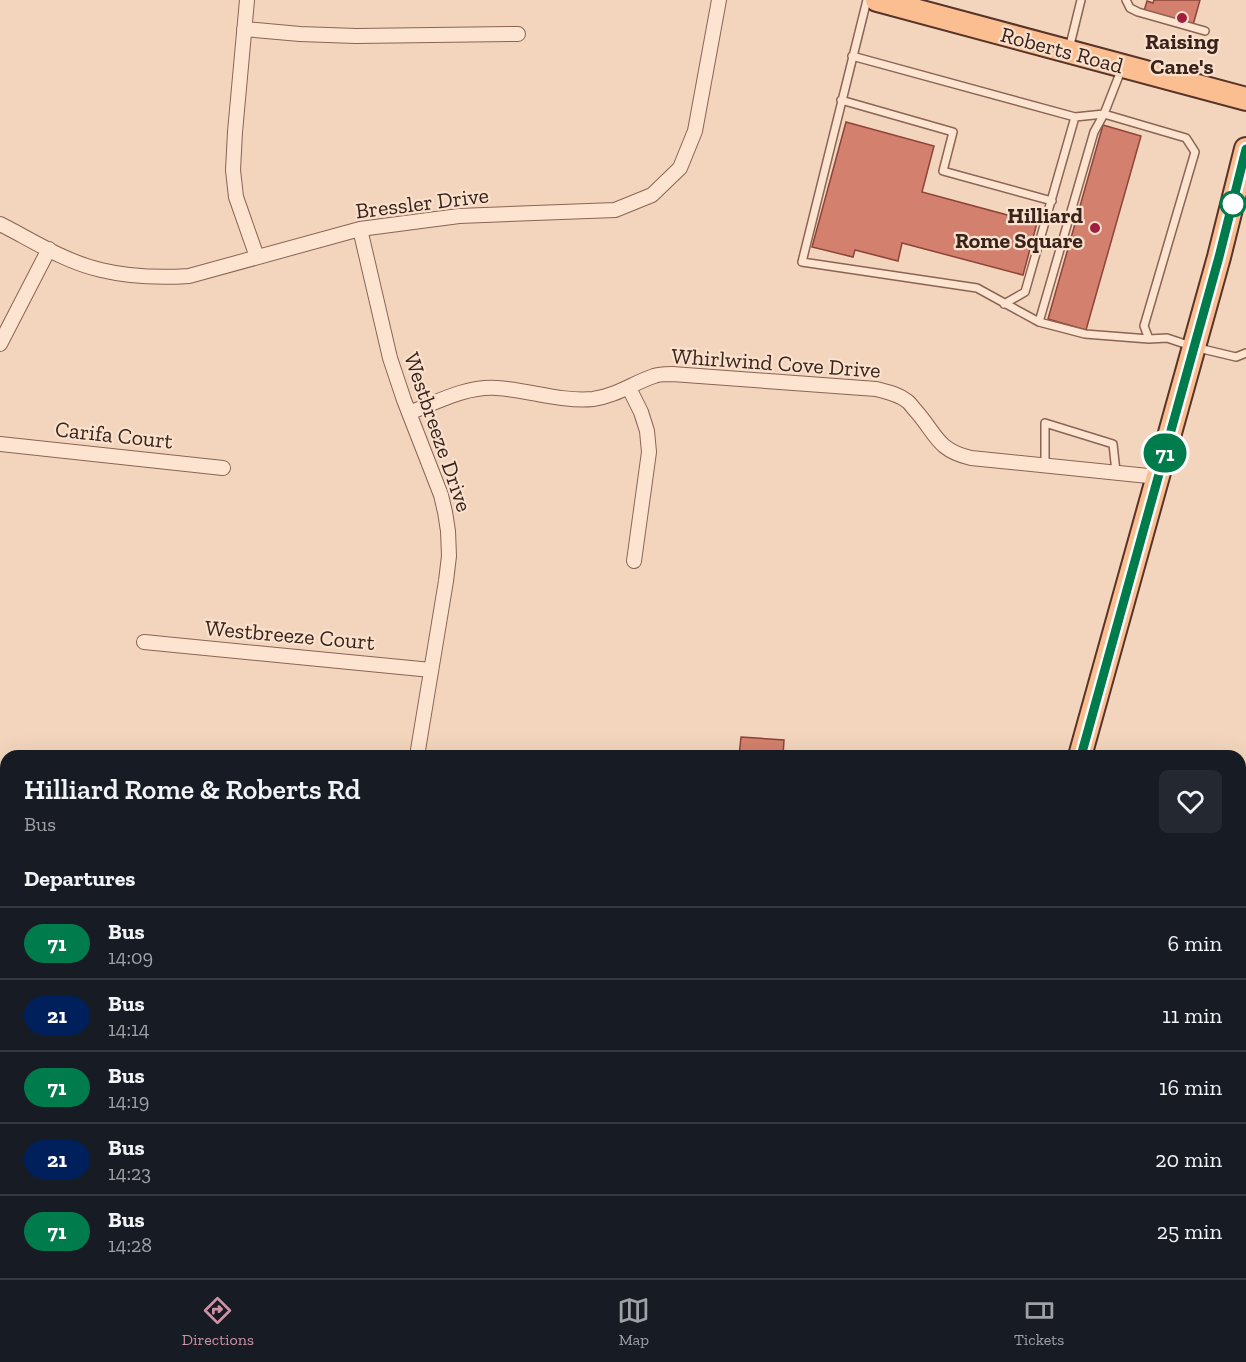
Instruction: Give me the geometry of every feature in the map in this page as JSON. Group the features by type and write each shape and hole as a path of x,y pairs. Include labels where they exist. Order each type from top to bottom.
{"main road":[{"name":"Roberts Road","path":"877,0 1246,99"},
{"path":"1082,750 1219,257 1246,149"}],"street":[{"path":"247,0 233,170 236,198 257,257"},
{"name":"Bressler Drive","path":"0,224 69,259 99,270 162,278 189,276 360,229 459,216 615,210 652,195 680,168 695,131 718,0"},
{"path":"244,29 356,36 518,34"},
{"name":"Westbreeze Drive","path":"360,229 390,358 441,495 448,531 446,581 418,750"},
{"path":"0,344 49,249"},
{"name":"Whirlwind Cove Drive","path":"409,413 475,389 496,388 576,399 594,399 611,395 655,376 672,374 876,389 892,393 907,401 929,426 935,438 945,448 958,455 1158,477"},
{"path":"628,388 641,412 647,432 649,452 633,561"},
{"name":"Carifa Court","path":"0,444 223,468"},
{"name":"Westbreeze Court","path":"144,642 431,670"}],"lane":[{"path":"867,0 802,262 977,288 1039,322 1085,334 1149,339 1167,338 1236,357 1246,353"},
{"path":"1068,52 1081,0"},
{"path":"1126,0 1130,8 1137,12 1205,31"},
{"path":"852,56 1075,117 1104,114 1186,138 1195,152 1144,326 1149,339"},
{"path":"1039,322 1094,132 1104,114 1123,66"},
{"path":"841,100 953,132 943,171 1052,201"},
{"path":"1004,304 1025,292 1075,117"},
{"path":"1045,465 1045,423 1113,444 1116,472"}],"building":[{"name":"Raising Cane's","path":"1154,0 1200,0 1193,25 1144,11 1147,1 1153,3"},
{"path":"846,122 934,146 922,192 1037,223 1023,275 902,243 898,261 855,250 853,257 812,247"},
{"name":"Hilliard Rome Square","path":"1103,125 1141,136 1086,330 1048,319"},
{"path":"741,737 784,740 783,750 740,750"}],"bus line":[{"name":"71","path":"1083,750 1219,257 1246,149"}],"place":[{"name":"Raising Cane's","path":"1182,18"},
{"name":"Hilliard Rome Square","path":"1095,228"}]}
